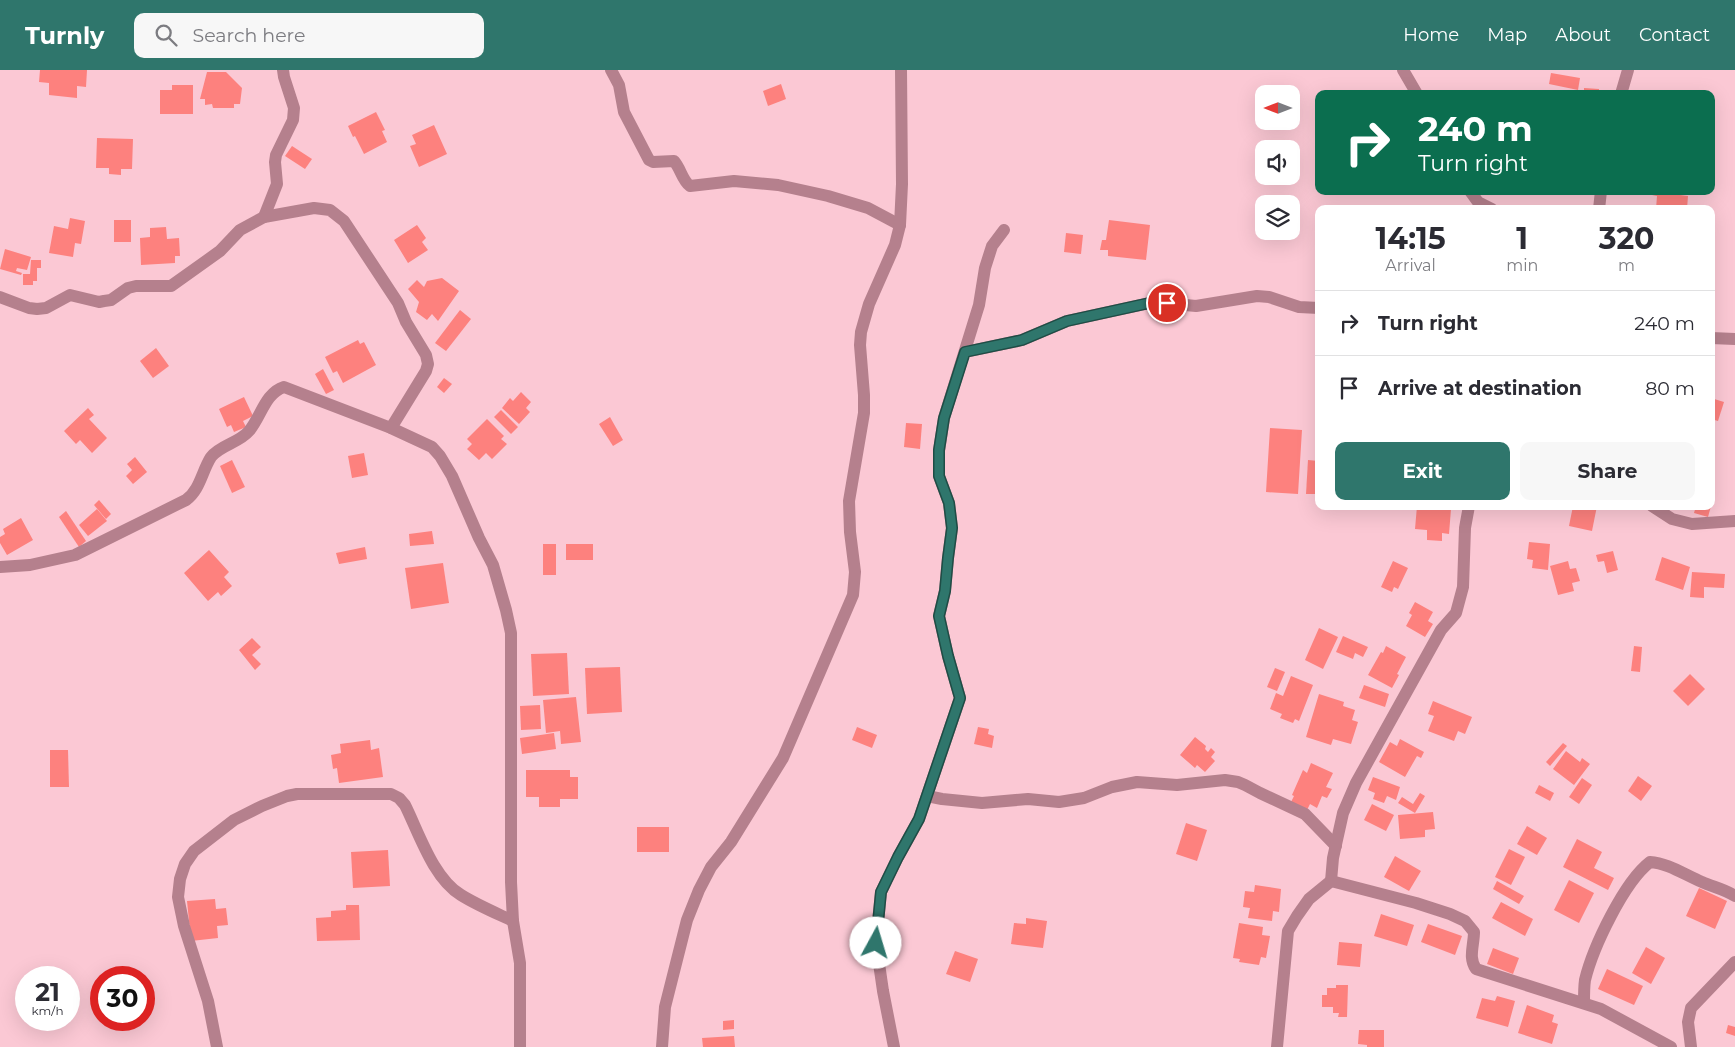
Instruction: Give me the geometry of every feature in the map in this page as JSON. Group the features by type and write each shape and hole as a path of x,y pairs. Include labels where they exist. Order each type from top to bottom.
{"street":[{"path":"264,216 277,184 276,155 293,120 294,108 283,70"},
{"path":"611,70 619,85 624,112 643,144 649,160 653,162 674,161 678,165 686,184 690,186 734,182 778,186 828,196 861,206 900,225"},
{"path":"662,1047 665,1007 687,920 699,890 712,867 731,842 784,758 853,595 855,572 850,532 849,501 864,413 861,332 869,304 895,245 900,225 902,184 900,70"},
{"path":"1404,70 1414,90"},
{"path":"1622,90 1628,70"},
{"path":"1473,195 1478,202 1484,205"},
{"path":"0,297 30,308 46,308 70,295 99,302 111,300 128,288 136,286 171,286 220,251 240,230 264,216 314,208 330,210 344,220 398,303 406,322 426,354 428,364 426,371 391,428"},
{"path":"894,1047 876,943 881,892 919,819 960,698 939,616 945,591 952,528 949,503 939,476 939,450 944,418 979,305 985,268 992,246 1004,230"},
{"path":"965,352 1022,340 1067,321 1154,302 1196,306 1257,296 1269,297 1299,307 1315,308"},
{"path":"1715,338 1735,339"},
{"path":"0,567 30,565 75,555 186,500 192,496 210,459 215,453 246,435 271,395 284,387 391,428 432,447 446,465 478,538 493,565 511,633 511,882 513,920 520,963 520,1047"},
{"path":"1277,1047 1288,932 1309,899 1331,881 1343,813 1356,783 1442,630 1456,613 1464,587 1465,528 1468,510"},
{"path":"1658,510 1672,519 1692,524 1735,520"},
{"path":"927,796 982,803 1028,799 1064,802 1084,798 1124,784 1137,782 1177,786 1224,780 1238,782 1305,814 1336,846"},
{"path":"217,1047 208,1001 184,926 178,897 180,879 185,864 194,851 234,820 262,806 297,794 391,794 399,798 405,805 435,868 452,888 460,895 513,920"},
{"path":"1584,1003 1585,982 1590,963 1610,916 1639,870 1650,862 1658,862 1703,883 1727,890 1735,896"},
{"path":"1331,881 1416,903 1466,921 1474,932 1472,962 1476,969 1601,1008 1672,1047"},
{"path":"1690,1047 1688,1022 1691,1008 1735,962"}],"building":[{"path":"40,70 87,70 86,87 77,86 77,98 49,95 49,83 39,82"},
{"path":"207,72 226,72 242,88 240,104 234,104 234,108 213,108 212,104 205,105 205,99 200,99"},
{"path":"1551,73 1580,78 1578,90 1549,84"},
{"path":"781,84 786,99 768,106 763,91"},
{"path":"172,85 193,85 193,114 160,114 160,90 172,90"},
{"path":"1584,88 1599,89 1599,90 1584,90"},
{"path":"376,112 385,130 382,131 387,142 364,154 348,126"},
{"path":"434,125 447,154 419,167 410,146 416,144 412,135"},
{"path":"97,138 133,139 132,169 121,169 121,175 109,174 109,168 96,168"},
{"path":"292,146 312,159 305,169 285,156"},
{"path":"1652,195 1688,196 1687,205 1656,205 1657,196"},
{"path":"70,218 85,221 81,244 75,243 73,257 49,253 54,226 68,229"},
{"path":"114,220 131,220 131,242 114,242"},
{"path":"1109,220 1150,225 1146,260 1108,256 1108,250 1100,250 1102,240 1106,240"},
{"path":"417,225 426,238 422,242 428,250 408,263 394,240"},
{"path":"166,227 167,239 179,238 180,256 175,256 175,263 141,265 140,238 150,237 150,228"},
{"path":"1066,233 1083,235 1081,254 1064,252"},
{"path":"5,249 31,257 27,270 17,268 16,271 22,273 21,275 0,269"},
{"path":"31,260 41,260 41,268 37,268 37,281 33,281 33,285 23,285 23,274 30,274"},
{"path":"442,278 459,291 438,321 432,314 427,320 416,312 419,302 408,289 417,280 424,287 427,281"},
{"path":"460,310 471,319 446,351 435,343"},
{"path":"358,340 360,344 364,342 376,365 343,383 337,371 333,373 325,357"},
{"path":"156,348 169,366 153,378 140,361"},
{"path":"323,369 334,390 326,394 315,374"},
{"path":"444,378 452,384 444,393 437,387"},
{"path":"521,392 531,402 526,408 530,412 519,424 502,408 510,398 513,401"},
{"path":"244,397 253,416 243,421 246,427 234,432 231,425 227,427 219,409"},
{"path":"1715,399 1724,402 1718,421 1715,420"},
{"path":"88,408 94,415 89,419 107,438 92,453 80,440 76,444 64,431"},
{"path":"501,410 518,427 511,434 494,417"},
{"path":"610,417 623,440 613,446 599,424"},
{"path":"487,419 504,436 501,439 507,444 492,459 486,453 479,460 467,449 472,444 467,439"},
{"path":"906,423 922,424 920,449 904,447"},
{"path":"1270,428 1302,430 1298,494 1266,492"},
{"path":"364,453 368,475 352,478 348,456"},
{"path":"135,457 147,472 133,484 126,476 132,470 127,464"},
{"path":"232,460 245,487 232,493 220,466"},
{"path":"1308,460 1315,461 1315,494 1306,494"},
{"path":"99,500 111,514 106,519 94,505"},
{"path":"97,509 107,521 88,536 79,525"},
{"path":"1417,510 1451,510 1449,534 1442,533 1442,541 1427,540 1427,530 1415,529"},
{"path":"1572,510 1596,510 1592,531 1569,526"},
{"path":"1695,510 1710,510 1708,517 1694,513"},
{"path":"66,511 86,541 79,547 59,517"},
{"path":"21,518 33,540 7,555 0,543 0,537 5,534 3,529"},
{"path":"432,531 434,544 410,546 409,534"},
{"path":"1529,542 1550,544 1548,570 1532,568 1533,560 1527,559"},
{"path":"543,544 556,544 556,575 543,575"},
{"path":"566,544 593,544 593,560 566,560"},
{"path":"365,547 367,559 339,564 336,553"},
{"path":"209,550 229,572 224,577 232,586 221,596 218,592 208,601 184,573"},
{"path":"1613,551 1618,570 1607,573 1604,561 1598,562 1596,555"},
{"path":"1662,557 1690,567 1683,590 1655,580"},
{"path":"1393,561 1408,568 1398,589 1394,587 1392,592 1381,587"},
{"path":"1568,561 1570,569 1576,568 1580,581 1572,583 1574,591 1558,595 1550,566"},
{"path":"443,563 449,603 411,609 405,568"},
{"path":"1692,572 1725,574 1724,588 1704,587 1704,598 1690,597"},
{"path":"1415,602 1433,612 1428,621 1433,624 1425,637 1406,626 1412,615 1409,613"},
{"path":"1319,628 1338,637 1323,669 1305,660"},
{"path":"1343,636 1368,647 1363,657 1355,653 1353,659 1336,652"},
{"path":"252,638 261,647 252,655 261,664 255,670 239,650"},
{"path":"1386,646 1406,657 1392,688 1368,675"},
{"path":"1634,646 1642,647 1640,672 1631,671"},
{"path":"567,653 569,694 533,696 531,654"},
{"path":"620,667 622,712 587,714 585,668"},
{"path":"1275,668 1285,672 1277,691 1267,687"},
{"path":"1690,674 1705,689 1688,706 1673,691"},
{"path":"1291,676 1313,685 1299,721 1295,719 1293,723 1280,718 1282,714 1270,709 1276,693 1283,696"},
{"path":"1364,685 1389,694 1385,707 1359,698"},
{"path":"1319,694 1344,702 1343,706 1355,710 1352,720 1358,722 1351,744 1333,739 1331,745 1306,737"},
{"path":"576,697 581,742 561,744 560,731 546,733 543,700"},
{"path":"1433,701 1472,717 1465,734 1458,731 1454,741 1428,731 1434,716 1428,714"},
{"path":"540,705 541,729 521,730 520,706"},
{"path":"857,727 877,735 872,748 852,740"},
{"path":"978,727 989,729 988,734 994,736 992,748 974,744"},
{"path":"554,733 556,749 522,754 520,738"},
{"path":"1195,737 1206,746 1205,749 1208,752 1211,748 1215,752 1211,757 1215,761 1205,772 1197,765 1195,768 1180,755"},
{"path":"1400,739 1424,752 1421,758 1417,756 1405,777 1379,762 1390,742 1397,746"},
{"path":"370,740 371,750 379,748 383,777 339,783 337,768 333,769 331,755 341,753 340,744"},
{"path":"1563,743 1567,746 1550,766 1546,762"},
{"path":"50,750 68,750 69,787 50,787"},
{"path":"1566,751 1580,762 1582,758 1590,764 1574,785 1553,769"},
{"path":"1311,763 1333,773 1326,787 1332,789 1327,798 1322,796 1317,808 1310,804 1307,810 1291,802 1294,796 1292,795 1303,770 1307,773"},
{"path":"526,770 570,770 570,777 578,777 578,799 560,799 560,807 539,807 539,797 526,797"},
{"path":"1638,776 1652,786 1641,801 1628,791"},
{"path":"1373,777 1400,787 1396,800 1387,796 1384,803 1373,799 1375,793 1368,790"},
{"path":"1582,778 1592,785 1579,804 1569,797"},
{"path":"1539,785 1554,793 1550,801 1535,793"},
{"path":"1420,793 1425,796 1415,813 1398,803 1402,797 1413,804"},
{"path":"1372,804 1394,815 1386,831 1364,820"},
{"path":"1433,812 1435,829 1425,830 1425,837 1400,839 1398,815"},
{"path":"1186,823 1207,830 1197,861 1176,854"},
{"path":"1527,826 1547,838 1537,855 1517,844"},
{"path":"637,827 669,827 669,852 637,852"},
{"path":"1577,839 1602,852 1594,868 1614,878 1608,890 1563,867"},
{"path":"1509,849 1525,857 1511,885 1495,877"},
{"path":"388,850 390,886 353,888 351,852"},
{"path":"1395,856 1421,871 1409,891 1384,877"},
{"path":"1569,880 1594,893 1579,923 1554,910"},
{"path":"1497,881 1524,896 1519,904 1493,889"},
{"path":"1255,885 1281,889 1279,912 1273,911 1272,921 1248,918 1250,908 1243,907 1245,891 1254,892"},
{"path":"1699,888 1727,901 1715,929 1686,916"},
{"path":"215,899 216,909 226,908 228,925 217,926 218,938 191,941 187,901"},
{"path":"1501,902 1533,919 1525,936 1492,918"},
{"path":"346,905 359,905 360,940 317,941 316,918 331,917 331,911 346,910"},
{"path":"1381,914 1414,925 1407,946 1374,936"},
{"path":"1026,918 1047,921 1043,948 1011,944 1014,923 1026,924"},
{"path":"1239,923 1263,927 1262,935 1270,936 1266,958 1261,957 1259,965 1239,962 1240,959 1233,958"},
{"path":"1428,924 1462,936 1455,955 1421,942"},
{"path":"1339,942 1362,944 1360,967 1337,965"},
{"path":"1646,947 1665,958 1651,984 1632,973"},
{"path":"1493,948 1519,958 1513,974 1487,964"},
{"path":"955,951 978,959 970,982 946,974"},
{"path":"1607,969 1643,986 1634,1005 1598,989"},
{"path":"1336,985 1348,985 1347,1017 1338,1017 1339,1013 1333,1013 1333,1007 1322,1007 1322,995 1327,995 1327,988 1336,988"},
{"path":"1497,996 1515,1001 1508,1027 1476,1018 1482,998 1495,1001"},
{"path":"1527,1005 1554,1015 1552,1022 1558,1024 1552,1044 1518,1033"},
{"path":"734,1020 734,1029 723,1030 723,1021"},
{"path":"1728,1025 1735,1027 1735,1036 1726,1033"},
{"path":"1359,1030 1384,1030 1384,1047 1367,1047 1367,1045 1358,1044"},
{"path":"734,1036 735,1047 703,1047 702,1038"}],"route":[{"path":"876,943 881,892 919,819 960,698 939,616 945,591 952,528 949,503 939,476 939,450 944,418 965,352 1022,340 1067,321 1154,302 1167,303"}]}
